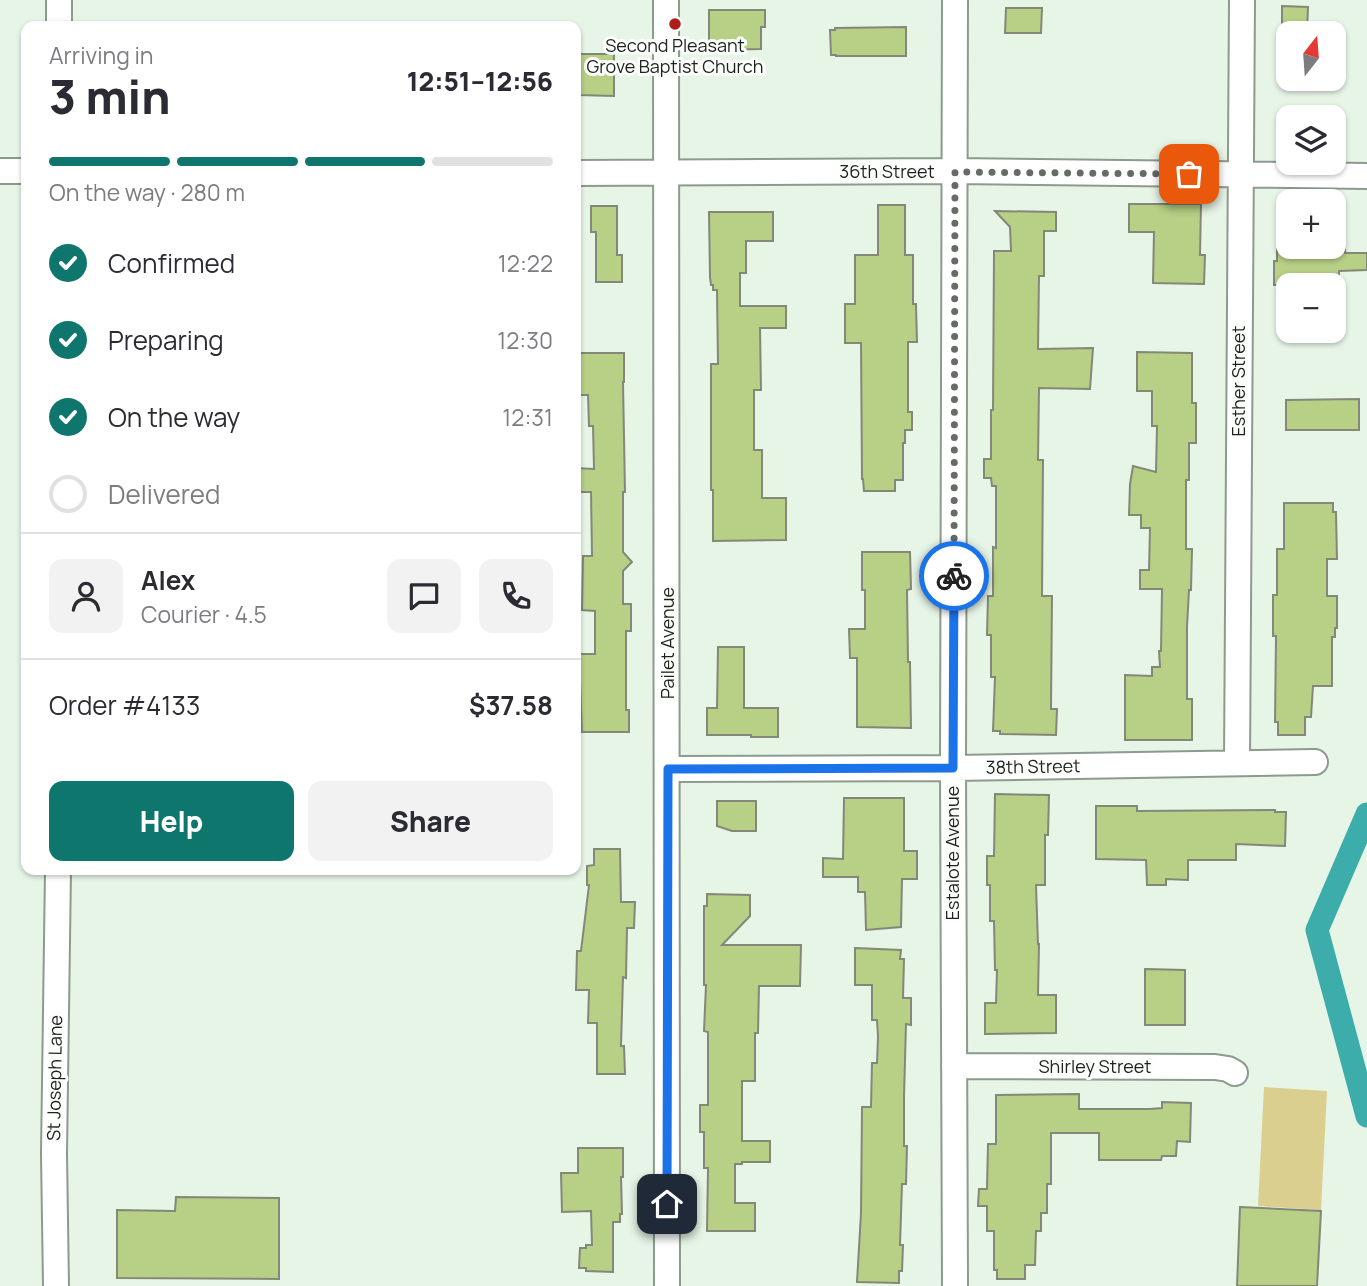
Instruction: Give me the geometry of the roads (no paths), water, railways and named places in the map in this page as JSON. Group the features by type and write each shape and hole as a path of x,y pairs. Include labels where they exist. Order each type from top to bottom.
{"street":[{"path":"59,0 59,21"},
{"name":"Pailet Avenue","path":"666,0 667,1286"},
{"name":"Estalote Avenue","path":"955,0 955,1286"},
{"name":"Esther Street","path":"1237,763 1242,0"},
{"path":"0,171 21,171"},
{"name":"36th Street","path":"581,173 955,172 1367,176"},
{"name":"38th Street","path":"668,769 1315,762"},
{"name":"St Joseph Lane","path":"56,1286 54,1154 58,875"},
{"name":"Shirley Street","path":"954,1066 1216,1067 1235,1073"}],"waterway":[{"path":"1367,814 1317,930 1367,1116"}],"place":[{"name":"Second Pleasant Grove Baptist Church","path":"675,24"}]}
